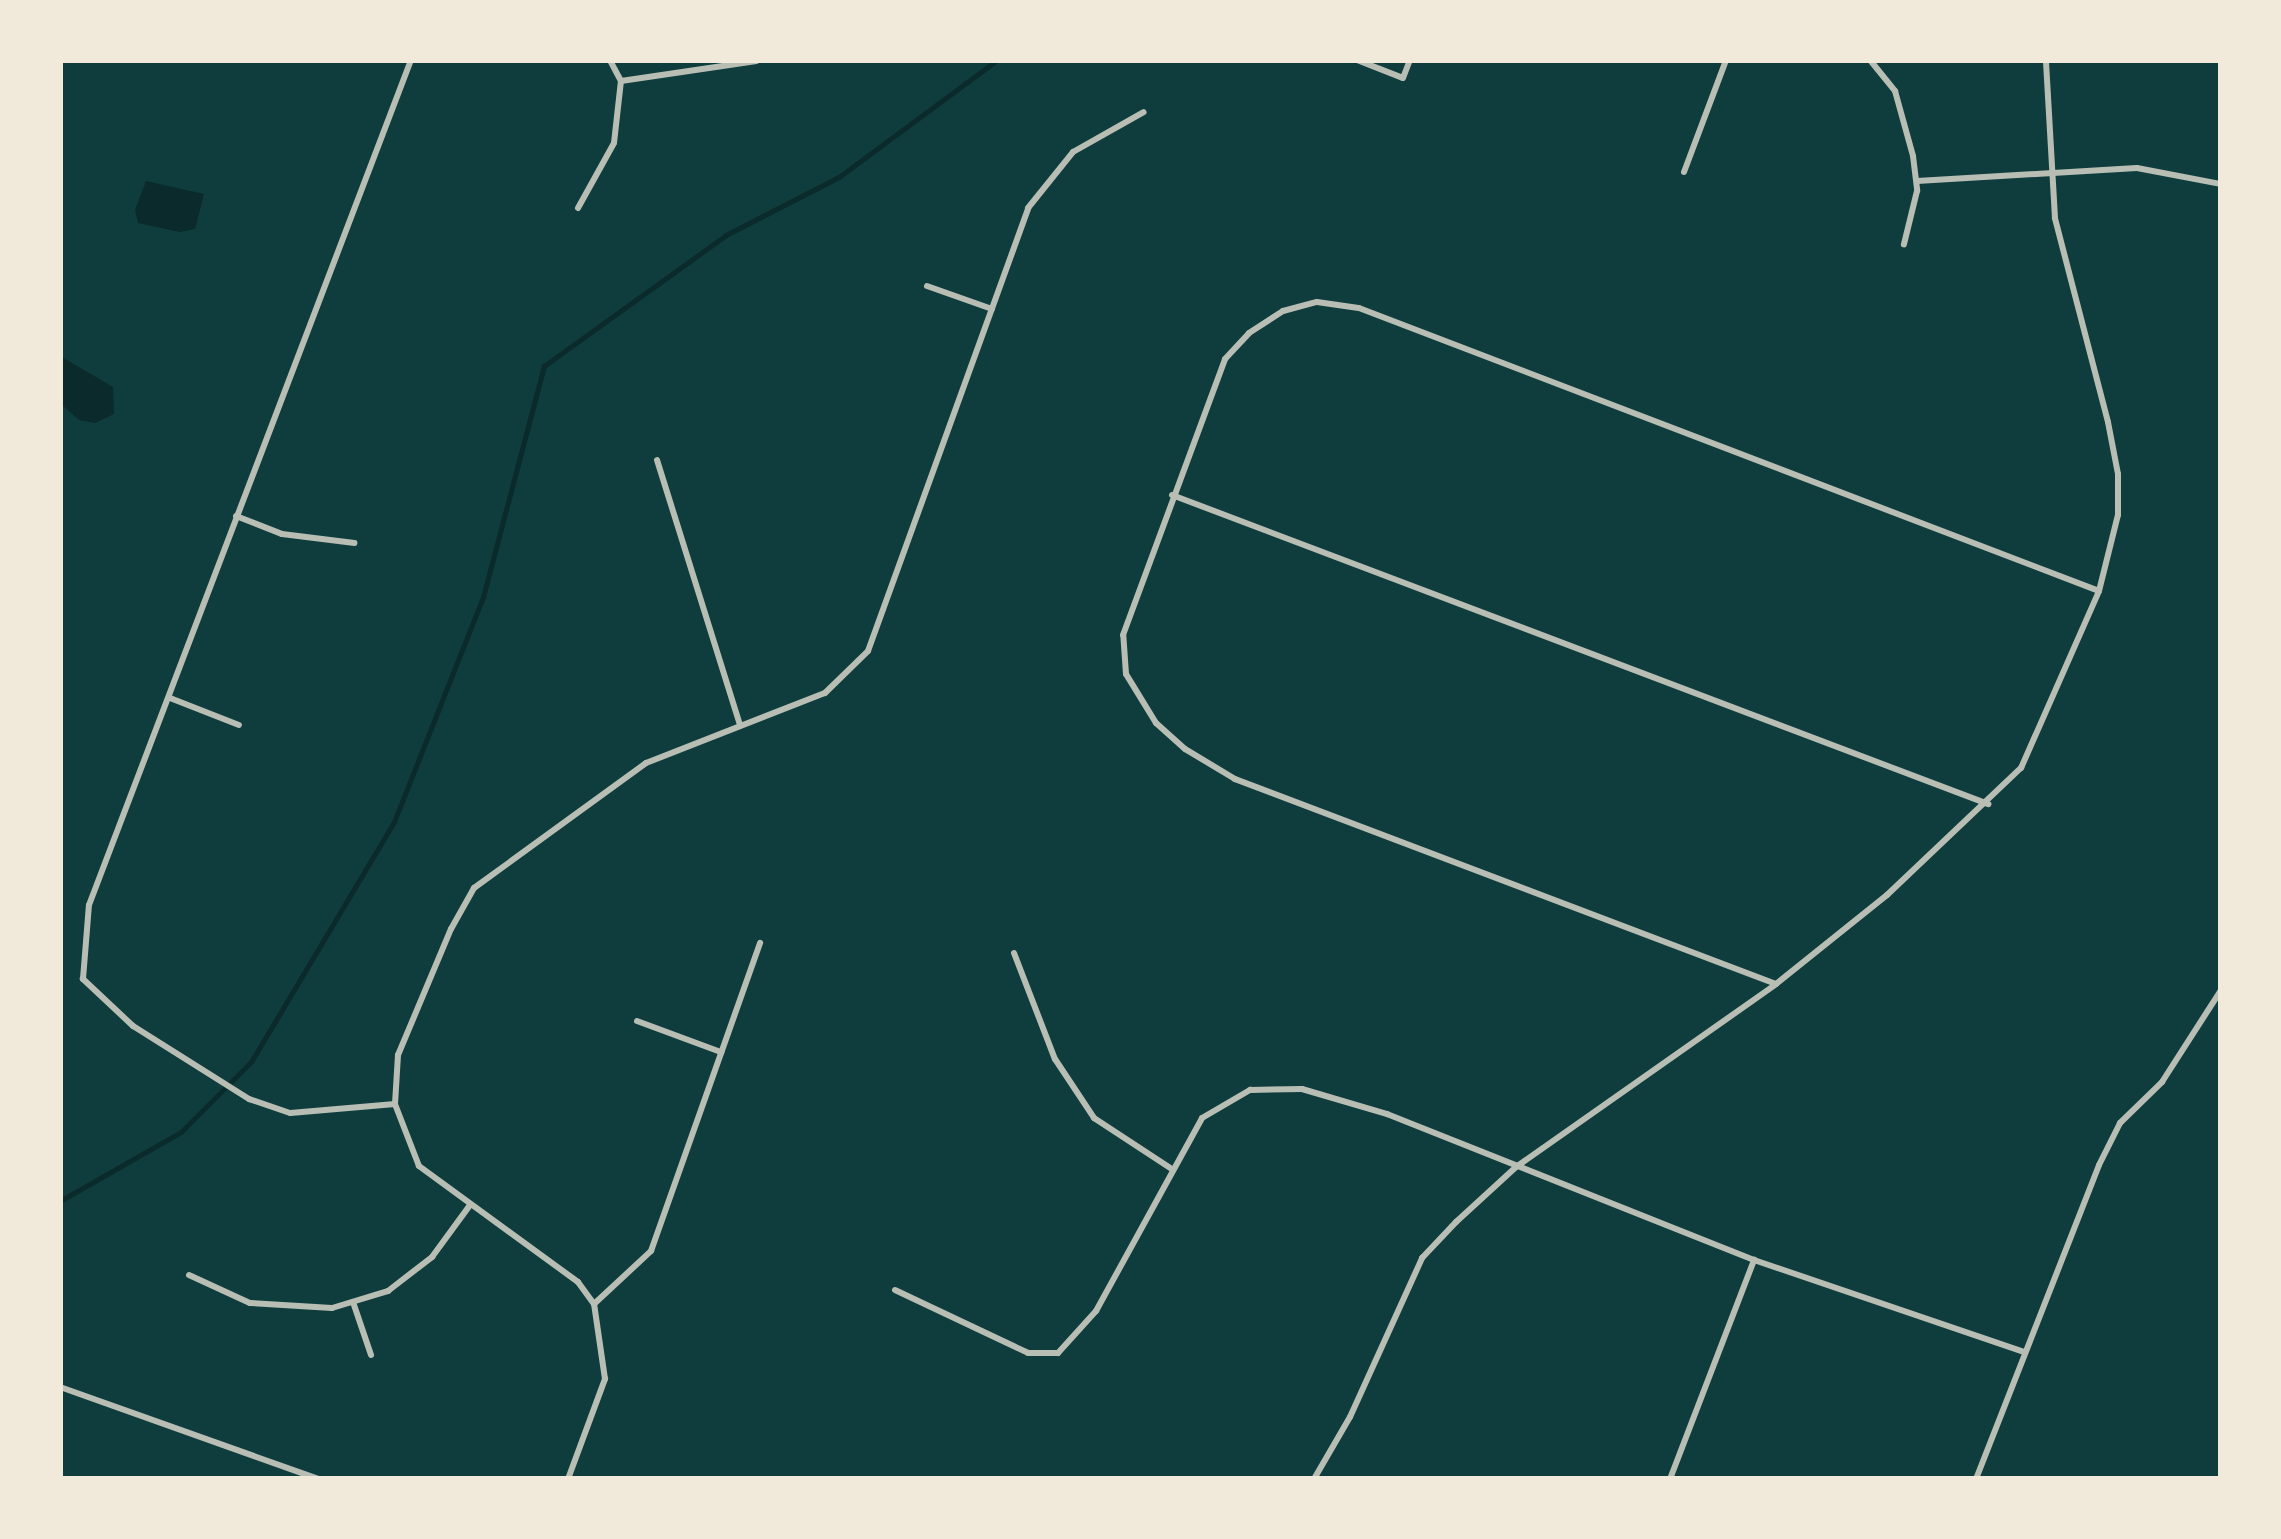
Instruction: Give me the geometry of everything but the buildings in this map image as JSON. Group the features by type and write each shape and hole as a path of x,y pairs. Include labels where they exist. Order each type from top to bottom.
{"street":[{"path":"395,1104 290,1113 249,1099 133,1026 82,979 89,905 411,60"},
{"path":"578,208 614,143 620,81 610,60"},
{"path":"1357,60 1403,78 1410,60"},
{"path":"1684,172 1726,60"},
{"path":"1870,60 1895,91 1917,181 1904,244"},
{"path":"1314,1479 1350,1418 1422,1258 1516,1167 1775,984 1922,866 2021,768 2099,591 2118,515 2118,473 2064,268 2051,172 2046,60"},
{"path":"620,81 757,62"},
{"path":"568,1479 605,1378 594,1304 578,1282 419,1166 395,1104 398,1055 473,887 646,764 824,693 868,651 1028,208 1073,152 1144,112"},
{"path":"1917,181 2137,168 2221,184"},
{"path":"927,286 992,309"},
{"path":"1775,984 1235,779 1185,749 1145,707 1123,655 1123,635 1225,359 1266,319 1317,302 1359,308 2099,591"},
{"path":"657,460 740,726"},
{"path":"1172,495 1988,804"},
{"path":"236,516 282,534 354,543"},
{"path":"169,698 239,725"},
{"path":"594,1304 651,1251 760,943"},
{"path":"1015,953 1054,1059 1094,1118 1172,1169"},
{"path":"1976,1479 2120,1123 2162,1082 2221,990"},
{"path":"637,1021 722,1052"},
{"path":"895,1290 1028,1353 1058,1353 1096,1311 1202,1118 1250,1090 1285,1090 1387,1114 1754,1260 2024,1352"},
{"path":"189,1275 250,1303 332,1308 388,1291 432,1257 470,1204"},
{"path":"1670,1479 1754,1260"},
{"path":"353,1302 371,1355"},
{"path":"60,1388 318,1479"}],"water":[{"path":"146,181 204,194 195,229 180,232 138,223 135,210"},
{"path":"60,356 113,387 114,414 95,423 79,420 60,403"}],"waterway":[{"path":"60,1201 181,1132 251,1062 394,822 483,597 544,366 726,235 839,177 997,60"}]}
